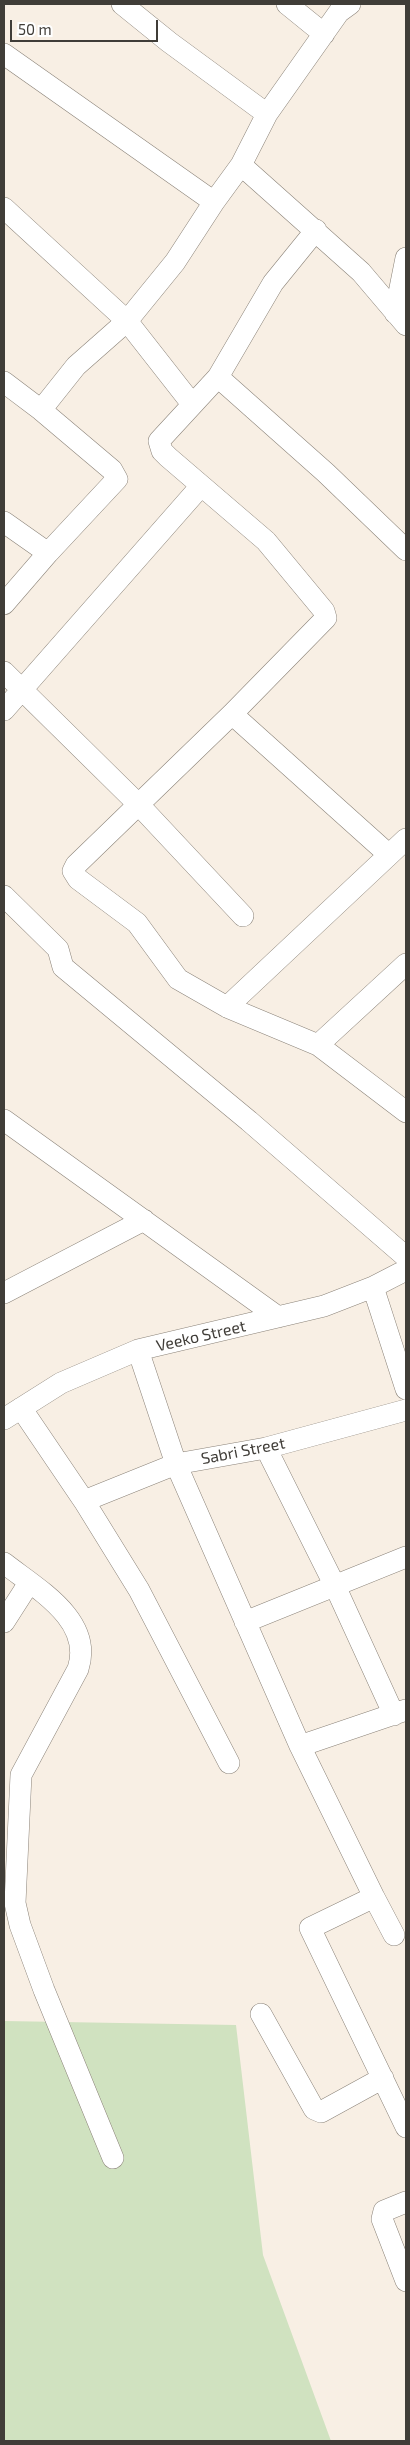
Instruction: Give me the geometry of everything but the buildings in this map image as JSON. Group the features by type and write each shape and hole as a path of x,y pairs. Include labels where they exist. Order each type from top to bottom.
{"street":[{"path":"122,4 169,42 267,114"},
{"path":"287,4 324,34"},
{"path":"41,410 76,366 127,321 175,262 214,202 241,165 267,114 339,12 350,4"},
{"path":"4,54 214,202"},
{"path":"241,165 361,272 400,319"},
{"path":"4,208 127,321 192,404"},
{"path":"316,230 274,283 218,377 159,441 162,451 200,487 266,541 324,611 326,618 73,871 78,879 137,923 178,979 227,1007 318,1045 406,1112"},
{"path":"400,319 406,258"},
{"path":"218,377 326,473 406,550"},
{"path":"4,382 41,410 112,470 117,479 48,553 4,604"},
{"path":"4,710 200,487"},
{"path":"4,522 48,553"},
{"path":"4,672 139,805 243,916"},
{"path":"232,714 388,854"},
{"path":"227,1007 406,838"},
{"path":"4,896 58,949 63,966 242,1115 406,1257"},
{"path":"318,1045 406,964"},
{"path":"4,1120 278,1318"},
{"path":"4,1293 144,1220"},
{"name":"Veeko Street","path":"9,1413 61,1383 138,1350 324,1306 373,1287 406,1270"},
{"path":"373,1287 406,1389"},
{"path":"138,1350 176,1464 245,1622 300,1746 394,1935"},
{"name":"Sabri Street","path":"84,1502 176,1464 266,1448 406,1410"},
{"path":"9,1413 84,1502 139,1590 229,1763"},
{"path":"266,1448 400,1712 300,1746"},
{"path":"245,1622 406,1557"},
{"path":"4,1563 58,1606 77,1628 82,1643 81,1659 21,1775 15,1902 20,1925 41,1981 113,2158"},
{"path":"4,1622 29,1583"},
{"path":"374,1897 310,1928 406,2127"},
{"path":"261,2014 314,2109 321,2112 383,2078"},
{"path":"406,2202 384,2211 382,2219 406,2281"}],"green space":[{"path":"4,2021 236,2025 263,2255 331,2441 4,2441"}]}
